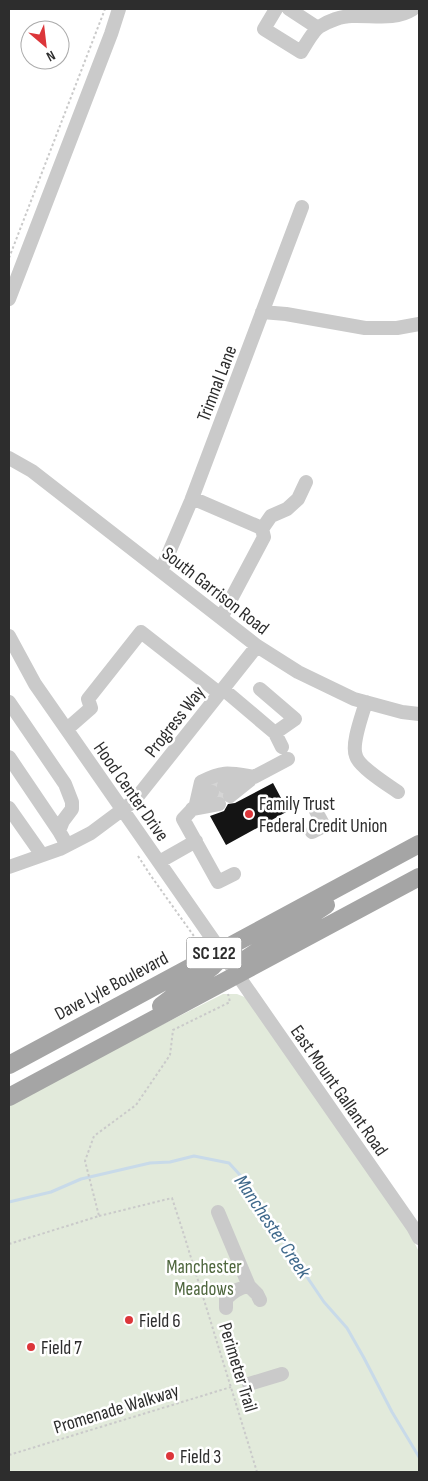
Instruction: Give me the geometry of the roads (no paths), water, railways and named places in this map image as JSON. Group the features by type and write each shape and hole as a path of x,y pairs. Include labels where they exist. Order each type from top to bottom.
{"main road":[{"name":"Dave Lyle Boulevard","path":"9,1097 114,1040 413,847"},
{"path":"114,1040 204,974 216,962 227,968 239,964 413,847"},
{"name":"Dave Lyle Boulevard","path":"9,1065 227,968 419,877"}],"street":[{"path":"9,299 119,9"},
{"path":"276,9 264,29 301,52 318,28 340,17 397,16 413,9"},
{"path":"289,9 318,28"},
{"name":"Trimnal Lane","path":"161,571 192,498 302,207"},
{"path":"262,312 366,328 397,328 419,324"},
{"name":"South Garrison Road","path":"9,458 32,471 68,498 257,646 298,672 354,699 402,712 419,714"},
{"path":"262,529 271,516 287,509 298,498 306,482"},
{"path":"192,498 257,526 262,529 264,537 221,618"},
{"path":"67,730 91,708 88,699 140,632 275,733 285,753 254,777 200,800 184,819 218,882 234,874"},
{"name":"Hood Center Drive","path":"9,636 35,684 159,862 227,968"},
{"name":"Progress Way","path":"9,866 67,845 91,832 134,801 257,646"},
{"path":"260,688 295,719 275,733"},
{"path":"9,702 65,784 72,802 72,809 63,821 59,831"},
{"path":"366,702 354,747 356,758 371,773 398,792"},
{"path":"9,757 67,845"},
{"path":"194,807 201,782 211,776 226,772 254,777"},
{"path":"9,808 42,855"},
{"path":"312,832 324,826 316,811"},
{"path":"159,862 196,841"},
{"name":"East Mount Gallant Road","path":"227,968 419,1238"},
{"path":"218,1212 249,1286 260,1300"},
{"path":"226,1308 226,1299 232,1292 249,1286"},
{"path":"249,1384 282,1374"}],"waterway":[{"name":"Manchester Creek","path":"9,1202 51,1192 81,1179 150,1163 170,1162 194,1156 229,1163 251,1187 288,1249 324,1302 347,1328 392,1412 419,1457"}],"tunnel":[{"path":"209,786 222,780"},
{"path":"216,798 227,791"}],"place":[{"name":"Family Trust Federal Credit Union","path":"249,814"},
{"name":"Field 6","path":"129,1320"},
{"name":"Field 7","path":"31,1347"},
{"name":"Field 3","path":"170,1456"}],"park label":[{"name":"Manchester Meadows","path":"204,1277"}]}
